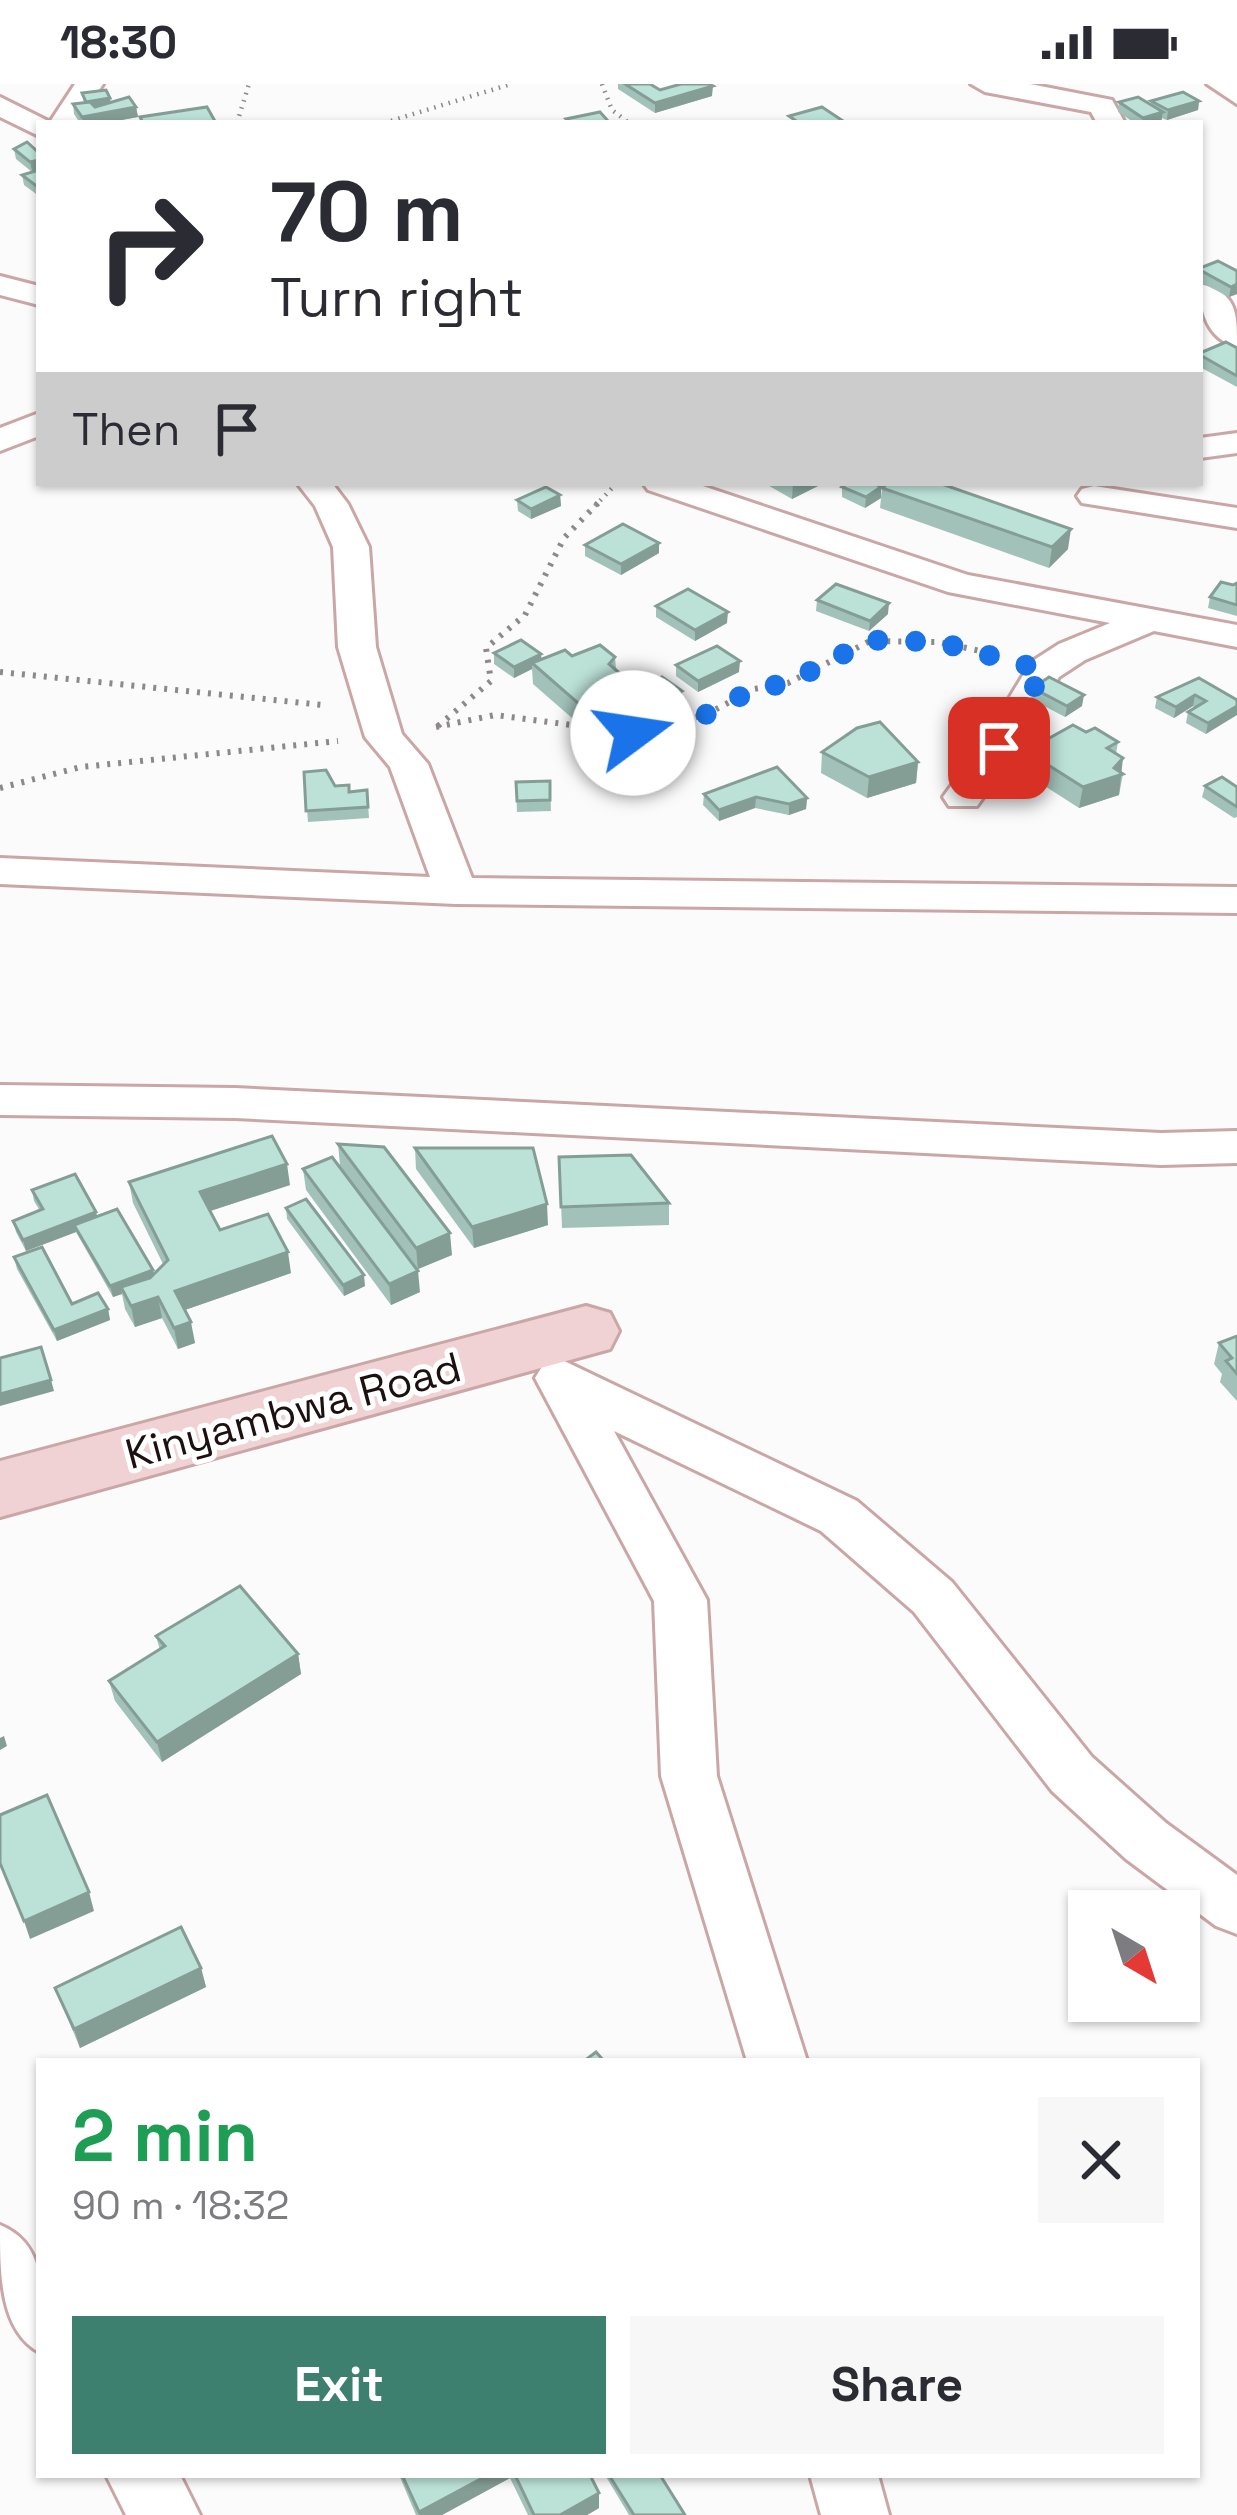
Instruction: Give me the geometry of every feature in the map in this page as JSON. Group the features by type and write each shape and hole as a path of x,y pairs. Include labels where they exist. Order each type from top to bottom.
{"street":[{"path":"65,120 89,84"},
{"path":"986,84 1102,106 1109,120"},
{"path":"1221,84 1237,96"},
{"path":"0,105 36,125"},
{"path":"0,285 36,295"},
{"path":"1203,294 1216,299 1226,330 1237,337"},
{"path":"0,441 36,424"},
{"path":"1203,448 1237,443"},
{"path":"316,486 331,504 351,547 357,647 381,727 408,764 456,891"},
{"path":"669,486 962,584 1237,636"},
{"path":"1067,520 1100,490 1237,518"},
{"path":"963,797 999,748 1044,670 1072,652 1149,620"},
{"path":"0,871 456,891 1237,900"},
{"path":"0,1100 235,1103 1161,1149 1237,1147"},
{"path":"563,1353 839,1516 933,1597 1072,1774 1146,1840 1237,1908"},
{"path":"563,1353 680,1600 689,1777 777,2058"},
{"name":"Kinyambwa Road","path":"0,1489 563,1353"},
{"path":"0,2257 36,2315"},
{"path":"142,2478 166,2515"},
{"path":"845,2478 854,2515"}],"path":[{"path":"239,120 249,84"},
{"path":"394,120 512,84"},
{"path":"602,84 612,110 624,120"},
{"path":"437,727 491,681 486,648 525,615 564,538 614,486"},
{"path":"0,788 81,766 381,727 437,727 495,715 633,733 705,715 754,689 788,683 870,640 939,642 1044,670"},
{"path":"0,672 86,686 263,693 381,727"}],"building":[{"path":"625,84 650,84 660,90 681,84 713,86 655,103"},
{"path":"106,90 110,98 86,102 82,93"},
{"path":"1183,92 1199,101 1168,110 1151,101"},
{"path":"129,97 136,107 82,117 73,104 90,102 95,107"},
{"path":"1138,97 1163,112 1143,118 1119,102"},
{"path":"207,107 214,120 142,120"},
{"path":"822,107 842,120 795,120 789,116"},
{"path":"600,112 607,120 567,120"},
{"path":"27,142 36,150 36,161 30,162 14,149"},
{"path":"36,171 36,186 22,175"},
{"path":"1218,261 1237,271 1237,284 1231,287 1203,272 1203,267"},
{"path":"1226,342 1237,348 1237,376 1203,357 1203,352"},
{"path":"879,486 881,487 866,497 842,487"},
{"path":"948,486 1071,529 1052,547 882,488"},
{"path":"546,487 560,495 531,509 517,500"},
{"path":"623,524 659,543 621,564 585,545"},
{"path":"1221,582 1237,583 1237,605 1210,597"},
{"path":"836,584 889,603 870,621 817,600"},
{"path":"688,589 728,612 695,630 656,606"},
{"path":"521,640 541,654 514,667 494,653"},
{"path":"600,645 615,657 609,664 631,683 579,704 532,663 565,650 572,656"},
{"path":"717,646 740,661 698,681 676,665"},
{"path":"662,677 682,691 661,701 641,686"},
{"path":"1049,677 1084,695 1067,706 1033,688"},
{"path":"1199,678 1237,700 1237,706 1208,723 1188,712 1206,701 1195,695 1176,707 1157,697"},
{"path":"880,722 918,762 869,777 822,752 857,728"},
{"path":"1073,725 1086,732 1095,728 1118,742 1107,748 1123,758 1114,768 1123,774 1083,787 1026,751"},
{"path":"777,767 807,798 789,804 756,797 719,810 704,794"},
{"path":"326,770 335,786 349,785 349,792 367,790 368,807 306,811 304,772"},
{"path":"1222,777 1237,787 1237,807 1205,786"},
{"path":"550,781 550,800 517,801 516,782"},
{"path":"272,1136 287,1164 200,1192 220,1230 268,1214 288,1252 175,1291 191,1322 174,1328 158,1297 131,1306 121,1287 150,1278 168,1260 129,1182"},
{"path":"338,1144 384,1147 450,1233 416,1248"},
{"path":"415,1148 533,1148 547,1204 472,1227"},
{"path":"631,1155 669,1203 561,1207 559,1157"},
{"path":"332,1157 418,1271 389,1284 303,1169"},
{"path":"75,1174 96,1212 23,1240 13,1221 43,1209 32,1190"},
{"path":"306,1199 364,1275 343,1285 286,1208"},
{"path":"117,1209 153,1270 110,1286 74,1225"},
{"path":"42,1247 72,1304 98,1293 108,1309 54,1330 14,1257"},
{"path":"1237,1336 1237,1374 1226,1361 1232,1358 1219,1343"},
{"path":"41,1347 51,1380 0,1394 0,1358"},
{"path":"240,1586 298,1654 157,1742 109,1681 165,1646 156,1636"},
{"path":"47,1795 89,1892 24,1921 0,1863 0,1815"},
{"path":"181,1927 201,1968 74,2029 55,1988"},
{"path":"403,2478 482,2478 419,2512"},
{"path":"516,2478 592,2478 599,2493 560,2515 534,2515"},
{"path":"611,2478 662,2478 685,2515 634,2515"}],"route":[{"path":"633,733 705,715 754,689 788,683 870,640 898,638 970,648 1044,670 999,748"}]}
